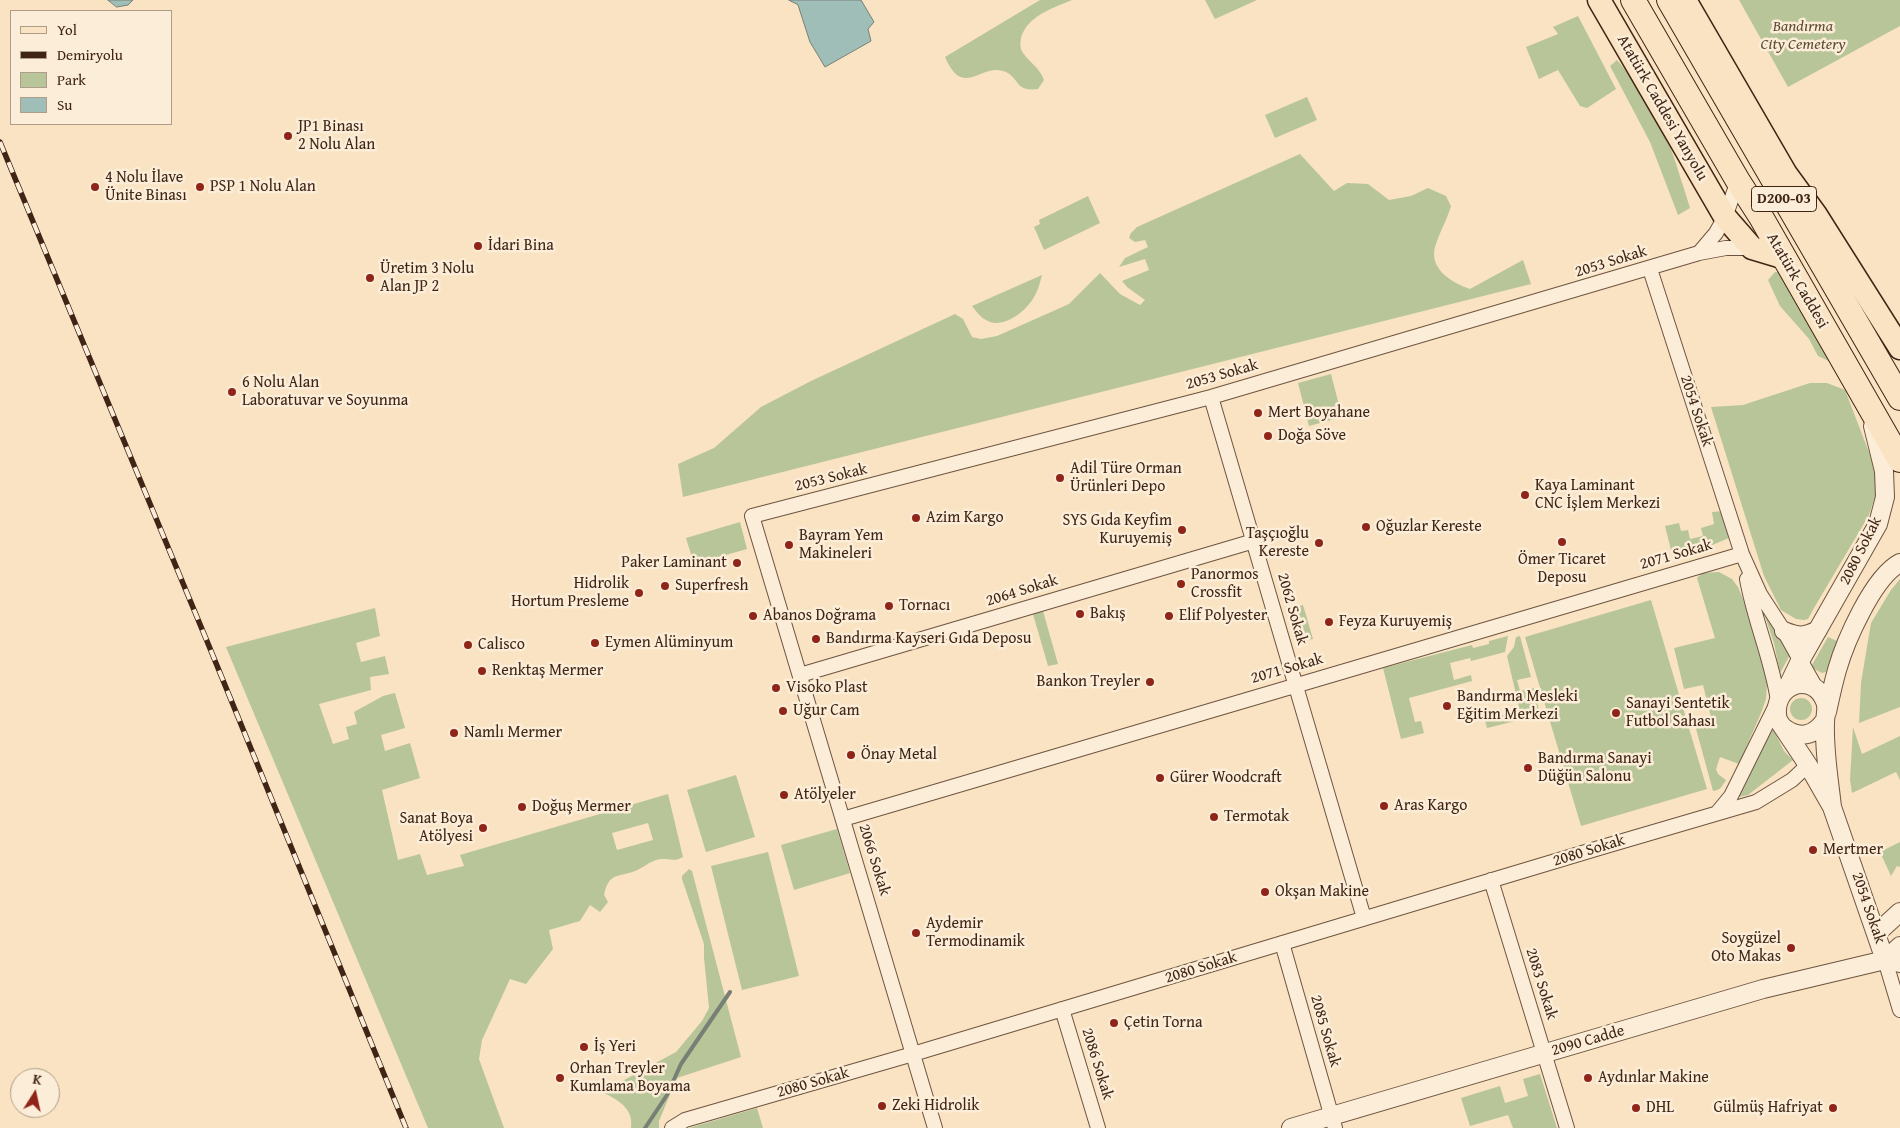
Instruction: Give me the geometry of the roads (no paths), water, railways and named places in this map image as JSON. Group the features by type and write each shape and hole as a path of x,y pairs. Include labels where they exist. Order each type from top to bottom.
{"highway":[{"name":"Atatürk Caddesi","path":"1633,0 1738,182 1761,217 1900,460"},
{"name":"Atatürk Caddesi","path":"1669,0 1900,398"}],"main road":[{"name":"Atatürk Caddesi Yanyolu","path":"1599,0 1725,217 1752,248"},
{"path":"1685,0 1786,174 1816,215 1900,348"},
{"path":"1752,248 1782,256"}],"street":[{"path":"1699,253 1716,233 1725,217 1738,182"},
{"name":"2053 Sokak","path":"752,516 1211,397 1699,253 1726,248 1752,248"},
{"name":"2054 Sokak","path":"1650,268 1742,554 1760,594 1784,631 1826,704 1825,747 1832,807"},
{"name":"2062 Sokak","path":"1211,397 1364,918"},
{"name":"2080 Sokak","path":"1717,813 1731,796 1780,698 1878,524 1885,497 1884,471 1878,440 1866,401"},
{"name":"2066 Sokak","path":"752,516 935,1128"},
{"name":"2064 Sokak","path":"800,676 1254,541"},
{"name":"2054 Sokak","path":"1742,554 1750,594 1780,698 1778,720 1808,765 1832,807 1877,933 1893,961 1900,1010"},
{"name":"2071 Sokak","path":"843,819 1742,554"},
{"name":"2080 Sokak","path":"1826,716 1836,671 1848,639 1873,592 1892,567 1900,563"},
{"path":"1784,631 1797,636 1818,630"},
{"path":"1780,698 1802,684 1817,690"},
{"path":"1783,727 1789,732 1806,735 1814,732 1826,716"},
{"path":"1808,765 1825,747"},
{"name":"2080 Sokak","path":"672,1128 684,1120 913,1054 1756,802 1792,780 1808,765"},
{"name":"2083 Sokak","path":"1491,880 1567,1128"},
{"path":"1877,933 1900,912"},
{"name":"2085 Sokak","path":"1282,943 1334,1122"},
{"name":"2090 Cadde","path":"1291,1128 1334,1122 1544,1054 1764,989 1893,961 1900,946"},
{"name":"2086 Sokak","path":"1062,1009 1098,1128"}],"water":[{"path":"108,0 133,0 128,5 117,7"},
{"path":"789,0 861,0 874,22 868,29 871,41 825,67 810,42 798,5"}],"waterway":[{"path":"645,1128 667,1095 681,1064 730,992"}],"railway":[{"path":"0,142 406,1128"}],"place":[{"name":"JP1 Binası 2 Nolu Alan","path":"288,136"},
{"name":"4 Nolu İlave Ünite Binası","path":"95,187"},
{"name":"PSP 1 Nolu Alan","path":"200,187"},
{"name":"İdari Bina","path":"478,246"},
{"name":"Üretim 3 Nolu Alan JP 2","path":"370,278"},
{"name":"6 Nolu Alan Laboratuvar ve Soyunma","path":"232,392"},
{"name":"Mert Boyahane","path":"1258,413"},
{"name":"Doğa Söve","path":"1268,436"},
{"name":"Adil Türe Orman Ürünleri Depo","path":"1060,478"},
{"name":"Kaya Laminant CNC İşlem Merkezi","path":"1525,495"},
{"name":"Azim Kargo","path":"916,518"},
{"name":"Oğuzlar Kereste","path":"1366,527"},
{"name":"SYS Gıda Keyfim Kuruyemiş","path":"1182,530"},
{"name":"Ömer Ticaret Deposu","path":"1562,542"},
{"name":"Taşçıoğlu Kereste","path":"1319,543"},
{"name":"Bayram Yem Makineleri","path":"789,545"},
{"name":"Paker Laminant","path":"737,563"},
{"name":"Panormos Crossfit","path":"1181,584"},
{"name":"Superfresh","path":"665,586"},
{"name":"Hidrolik Hortum Presleme","path":"639,593"},
{"name":"Tornacı","path":"889,606"},
{"name":"Bakış","path":"1080,614"},
{"name":"Abanos Doğrama","path":"753,616"},
{"name":"Elif Polyester","path":"1169,616"},
{"name":"Feyza Kuruyemiş","path":"1329,622"},
{"name":"Bandırma Kayseri Gıda Deposu","path":"816,639"},
{"name":"Eymen Alüminyum","path":"595,643"},
{"name":"Calisco","path":"468,645"},
{"name":"Renktaş Mermer","path":"482,671"},
{"name":"Bankon Treyler","path":"1150,682"},
{"name":"Visoko Plast","path":"776,688"},
{"name":"Bandırma Mesleki Eğitim Merkezi","path":"1447,706"},
{"name":"Uğur Cam","path":"783,711"},
{"name":"Sanayi Sentetik Futbol Sahası","path":"1616,713"},
{"name":"Namlı Mermer","path":"454,733"},
{"name":"Önay Metal","path":"851,755"},
{"name":"Bandırma Sanayi Düğün Salonu","path":"1528,768"},
{"name":"Gürer Woodcraft","path":"1160,778"},
{"name":"Atölyeler","path":"784,795"},
{"name":"Aras Kargo","path":"1384,806"},
{"name":"Doğuş Mermer","path":"522,807"},
{"name":"Termotak","path":"1214,817"},
{"name":"Sanat Boya Atölyesi","path":"483,828"},
{"name":"Mertmer","path":"1813,850"},
{"name":"Okşan Makine","path":"1265,892"},
{"name":"Aydemir Termodinamik","path":"916,933"},
{"name":"Soygüzel Oto Makas","path":"1791,948"},
{"name":"Çetin Torna","path":"1114,1023"},
{"name":"İş Yeri","path":"584,1047"},
{"name":"Orhan Treyler Kumlama Boyama","path":"560,1078"},
{"name":"Aydınlar Makine","path":"1588,1078"},
{"name":"Zeki Hidrolik","path":"882,1106"},
{"name":"DHL","path":"1636,1108"},
{"name":"Gülmüş Hafriyat","path":"1833,1108"}],"park label":[{"name":"Bandırma City Cemetery","path":"1803,36"}]}
